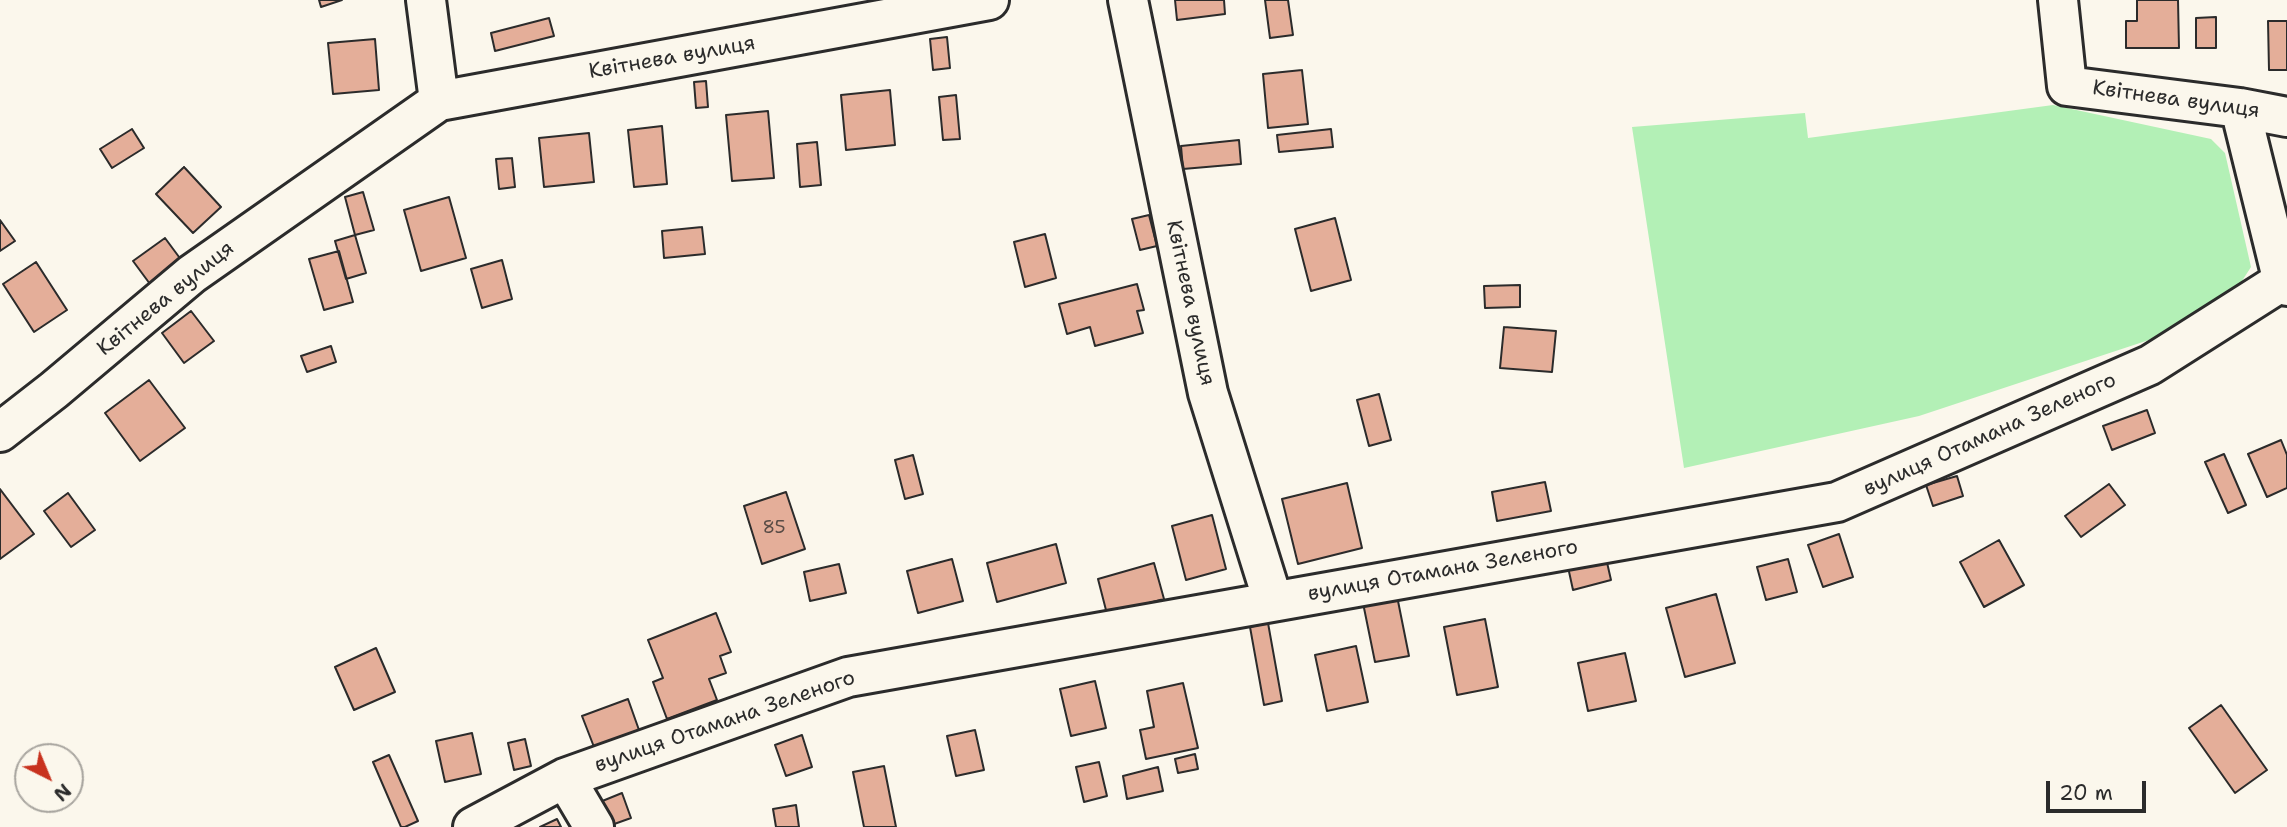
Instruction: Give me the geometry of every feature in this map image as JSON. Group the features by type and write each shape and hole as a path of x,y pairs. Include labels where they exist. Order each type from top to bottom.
{"street":[{"path":"426,0 439,101"},
{"name":"Квітнева вулиця","path":"0,432 192,274 439,101 989,0"},
{"name":"Квітнева вулиця","path":"1128,0 1208,393 1273,601"},
{"name":"Квітнева вулиця","path":"2058,0 2067,86 2240,108 2287,117"},
{"path":"2240,108 2286,282"},
{"name":"вулиця Отамана Зеленого","path":"473,827 565,778 848,677 1837,502 2150,365 2286,282"},
{"name":"вулиця Отамана Зеленого","path":"565,778 594,827"}],"green space":[{"path":"2053,105 2211,139 2225,153 2251,267 2240,284 2158,337 1919,416 1684,468 1632,127 1805,113 1808,138"}],"building":[{"path":"319,0 342,0 321,7"},
{"path":"1175,0 1224,0 1225,14 1177,20"},
{"path":"1265,0 1288,0 1293,35 1270,38"},
{"path":"2137,0 2178,0 2179,48 2126,48 2126,21 2137,21"},
{"path":"2216,17 2216,48 2196,48 2196,18"},
{"path":"549,18 554,36 495,51 491,33"},
{"path":"2268,21 2287,21 2287,70 2269,70"},
{"path":"947,37 950,68 933,70 930,39"},
{"path":"375,39 379,90 333,94 328,43"},
{"path":"1302,70 1308,124 1268,128 1263,74"},
{"path":"706,81 708,107 696,108 694,82"},
{"path":"890,90 895,145 846,150 841,95"},
{"path":"956,95 960,139 943,140 939,97"},
{"path":"768,111 774,178 732,181 726,115"},
{"path":"662,126 667,184 634,187 628,130"},
{"path":"132,129 144,148 112,168 100,149"},
{"path":"1331,129 1333,147 1279,152 1277,135"},
{"path":"589,133 594,182 544,187 539,138"},
{"path":"1239,140 1241,164 1183,169 1181,146"},
{"path":"817,142 821,185 800,187 797,144"},
{"path":"512,158 515,187 499,189 496,159"},
{"path":"184,167 221,207 193,233 156,194"},
{"path":"363,192 374,230 355,235 345,197"},
{"path":"449,197 466,258 421,271 404,210"},
{"path":"1149,215 1157,246 1140,250 1132,219"},
{"path":"1335,218 1351,280 1311,291 1295,229"},
{"path":"0,220 15,241 0,251"},
{"path":"702,227 705,254 664,258 662,231"},
{"path":"1045,234 1056,278 1025,287 1014,242"},
{"path":"355,235 366,273 346,279 335,241"},
{"path":"165,238 182,261 150,284 133,261"},
{"path":"339,251 353,302 324,310 309,259"},
{"path":"502,260 512,299 482,308 471,269"},
{"path":"36,262 67,310 34,332 3,284"},
{"path":"1137,284 1144,310 1137,311 1143,333 1095,346 1090,327 1067,334 1059,304"},
{"path":"1520,285 1520,307 1485,308 1484,286"},
{"path":"191,311 214,341 184,363 162,333"},
{"path":"1504,327 1556,331 1552,372 1500,368"},
{"path":"331,346 336,362 307,372 301,356"},
{"path":"149,380 185,428 140,461 105,413"},
{"path":"1379,394 1391,440 1369,446 1357,400"},
{"path":"2147,410 2155,433 2112,450 2103,426"},
{"path":"2281,440 2287,455 2287,488 2267,497 2248,454"},
{"path":"2224,454 2246,505 2228,513 2205,462"},
{"path":"913,455 923,494 905,499 895,460"},
{"path":"1957,476 1963,496 1933,506 1926,485"},
{"path":"1545,482 1551,511 1497,521 1492,492"},
{"path":"1347,483 1362,548 1298,564 1282,499"},
{"path":"2109,484 2125,505 2081,537 2065,516"},
{"path":"0,489 34,534 0,559"},
{"path":"786,492 805,549 762,564 744,506"},
{"path":"68,493 95,530 71,547 44,511"},
{"path":"1212,515 1226,569 1186,580 1172,526"},
{"path":"1839,534 1853,577 1823,587 1808,545"},
{"path":"1999,540 2024,585 1984,607 1960,562"},
{"path":"1056,544 1066,583 997,602 987,563"},
{"path":"1606,558 1611,580 1573,590 1568,567"},
{"path":"952,559 963,601 918,613 907,571"},
{"path":"1788,559 1797,592 1766,600 1757,567"},
{"path":"1154,563 1164,599 1107,614 1098,579"},
{"path":"839,564 846,593 810,601 804,572"},
{"path":"1716,594 1735,663 1685,677 1666,608"},
{"path":"1397,596 1409,656 1375,662 1363,603"},
{"path":"716,613 731,652 720,656 726,673 709,679 717,700 667,719 653,682 663,678 648,640"},
{"path":"1485,619 1498,687 1457,695 1444,627"},
{"path":"1268,623 1282,701 1264,705 1250,627"},
{"path":"1356,646 1368,702 1327,711 1315,655"},
{"path":"376,648 395,692 354,710 335,667"},
{"path":"1625,653 1636,701 1588,711 1578,663"},
{"path":"1095,681 1106,728 1071,736 1060,689"},
{"path":"1183,683 1198,748 1146,759 1140,730 1154,727 1147,691"},
{"path":"628,699 639,730 594,747 582,716"},
{"path":"2221,705 2267,770 2235,793 2189,728"},
{"path":"975,730 984,770 956,776 947,736"},
{"path":"472,733 481,774 445,782 436,741"},
{"path":"802,735 812,767 786,776 775,745"},
{"path":"525,739 531,766 514,770 508,743"},
{"path":"1195,754 1198,769 1178,773 1175,759"},
{"path":"389,755 418,821 405,827 401,827 373,762"},
{"path":"1099,762 1107,796 1084,802 1076,767"},
{"path":"884,766 896,827 864,827 853,772"},
{"path":"1158,767 1163,791 1127,799 1123,776"},
{"path":"622,793 631,818 606,827 595,804"},
{"path":"796,805 799,827 776,827 773,809"},
{"path":"557,819 561,827 540,827"}]}
